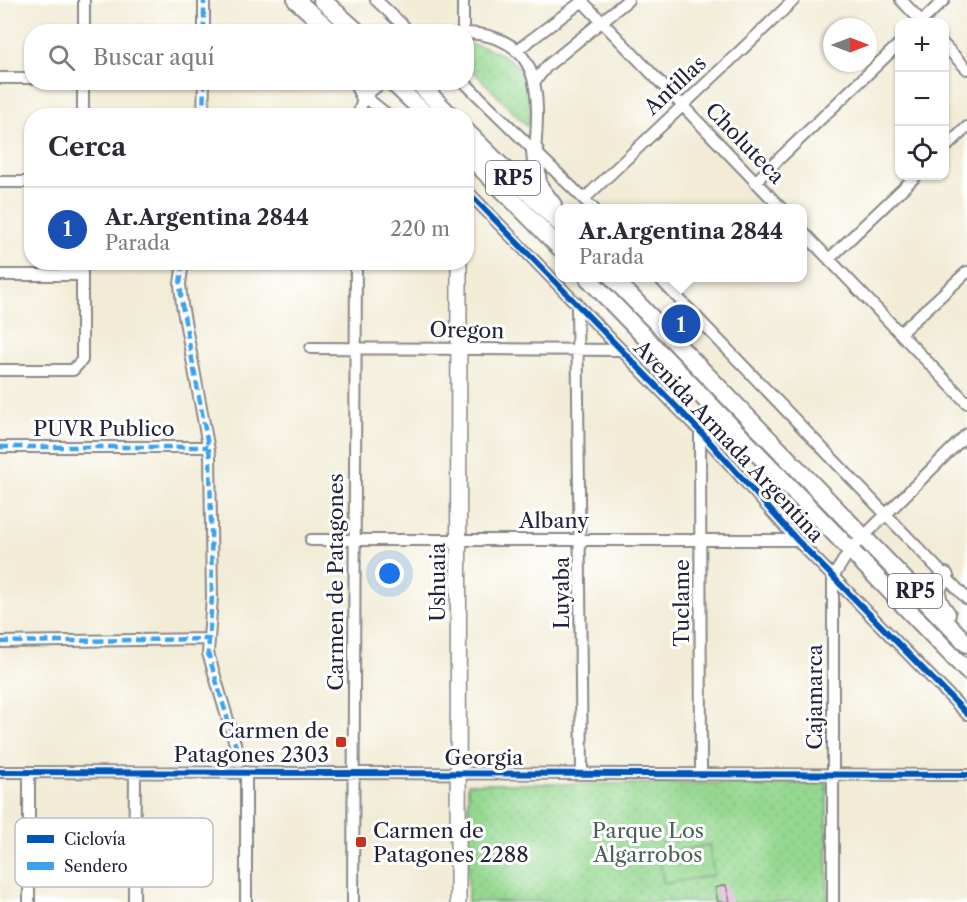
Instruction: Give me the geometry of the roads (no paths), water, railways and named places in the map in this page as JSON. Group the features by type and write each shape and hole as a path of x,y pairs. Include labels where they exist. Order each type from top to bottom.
{"main road":[{"path":"296,0 323,24"},
{"path":"322,0 349,24"},
{"path":"401,90 420,108"},
{"path":"425,90 443,108"},
{"name":"RP5","path":"474,139 555,219"},
{"path":"535,151 538,185 555,206"},
{"name":"RP5","path":"474,161 555,243"},
{"name":"Ushuaia","path":"458,902 459,270"},
{"name":"Avenida Armada Argentina","path":"592,282 967,671"},
{"name":"Avenida Armada Argentina","path":"617,282 967,644"},
{"path":"945,576 937,590 936,597 967,638"}],"street":[{"path":"84,0 84,24"},
{"path":"204,0 204,24"},
{"path":"376,0 402,24"},
{"path":"463,0 464,24"},
{"path":"516,51 583,0"},
{"name":"Choluteca","path":"583,0 601,22 777,204"},
{"path":"536,80 547,66 628,0"},
{"name":"Antillas","path":"584,199 794,0"},
{"path":"901,0 918,18"},
{"path":"926,18 944,0"},
{"path":"474,34 493,37 516,51 536,80 539,111 535,151"},
{"path":"755,182 895,48"},
{"path":"949,49 967,69"},
{"path":"0,78 24,78"},
{"path":"83,90 83,108"},
{"path":"204,90 204,108"},
{"path":"359,108 361,90"},
{"path":"362,90 381,108"},
{"path":"472,90 589,204"},
{"path":"949,144 967,127"},
{"path":"829,259 912,180"},
{"path":"0,182 24,182"},
{"name":"Avenida Armada Argentina","path":"474,198 555,280"},
{"path":"807,236 967,403"},
{"path":"0,370 73,370 78,368 82,360 82,270"},
{"path":"183,270 182,305 208,447 212,597 207,639 208,653 236,747"},
{"name":"Carmen de Patagones","path":"354,902 357,270"},
{"path":"900,333 967,272"},
{"path":"0,275 82,275"},
{"name":"Avenida Armada Argentina","path":"557,282 700,431 797,540 967,714"},
{"path":"663,282 888,514 967,599"},
{"name":"Luyaba","path":"578,303 582,774"},
{"name":"Oregon","path":"311,348 622,350"},
{"name":"Tuclame","path":"700,431 701,774"},
{"path":"833,577 850,550 862,537 967,434"},
{"name":"PUVR Publico","path":"0,447 208,447"},
{"name":"Albany","path":"311,540 797,540"},
{"name":"Cajamarca","path":"833,577 833,902"},
{"path":"0,642 207,639"},
{"name":"Georgia","path":"0,772 967,775"},
{"path":"29,772 29,818"},
{"path":"246,772 246,902"},
{"path":"135,774 135,818"},
{"path":"134,887 134,902"}],"place":[{"name":"Ar.Argentina 2844","path":"681,324"},
{"name":"Carmen de Patagones 2303","path":"341,742"},
{"name":"Carmen de Patagones 2288","path":"361,842"}],"park label":[{"name":"Parque Los Algarrobos","path":"648,842"}]}
